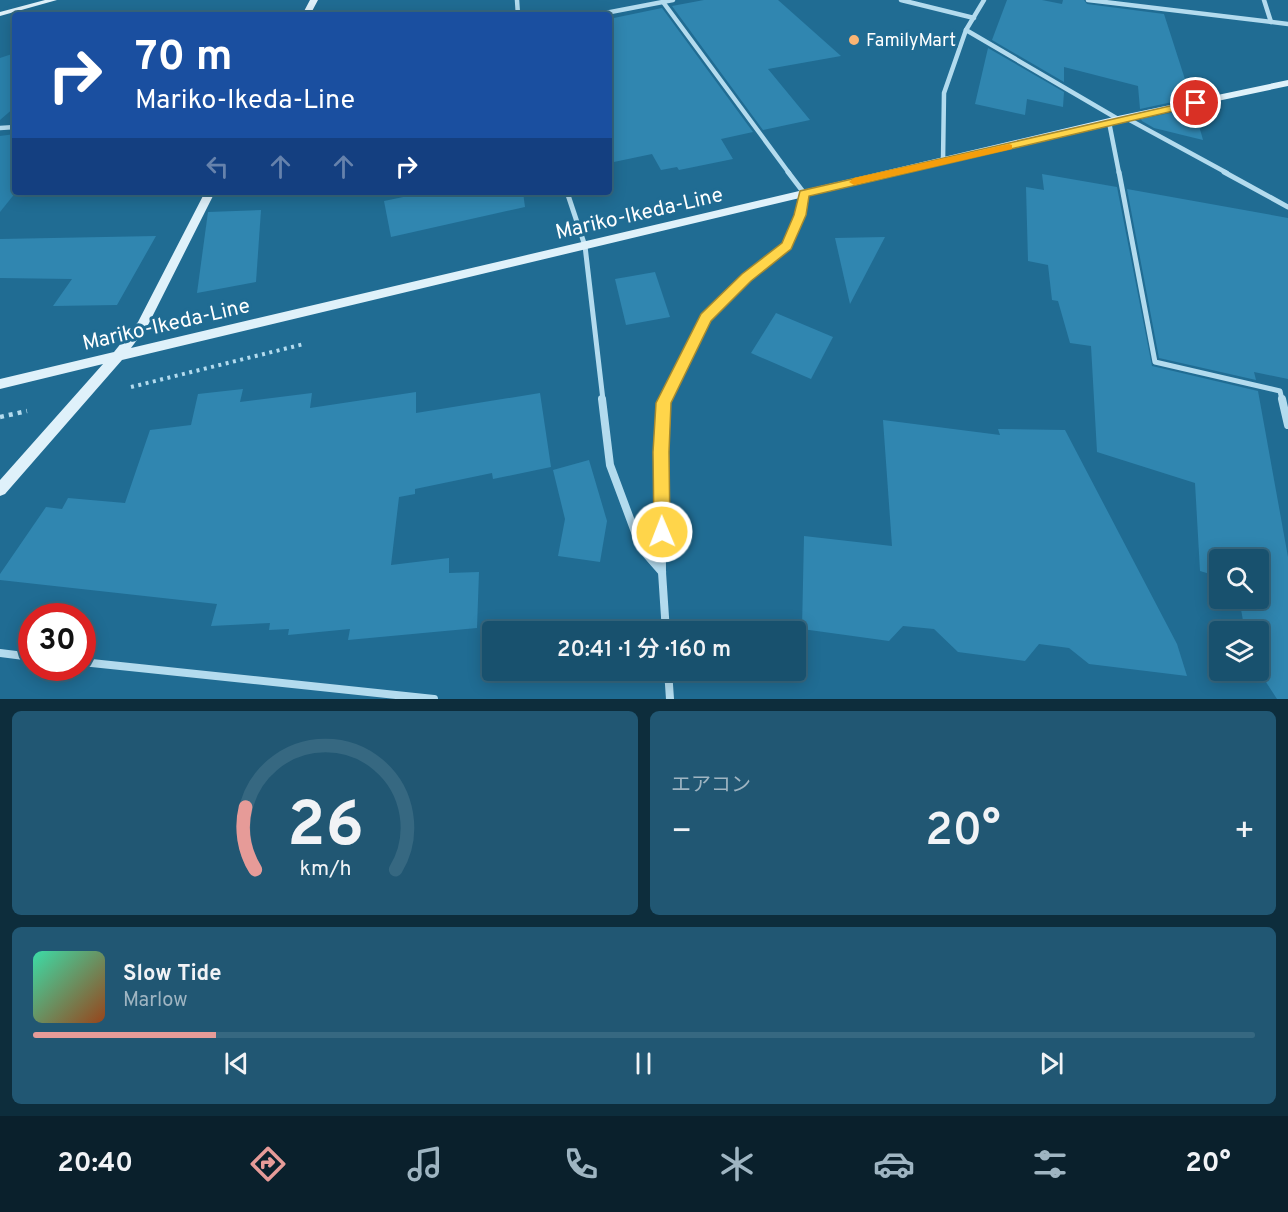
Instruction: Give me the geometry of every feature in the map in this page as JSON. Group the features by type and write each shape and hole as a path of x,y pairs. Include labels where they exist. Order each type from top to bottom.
{"street":[{"path":"0,14 52,0"},
{"path":"641,0 644,5"},
{"path":"610,12 673,0"},
{"path":"901,0 974,18"},
{"path":"943,161 944,93 966,30 984,0"},
{"path":"1088,0 1288,24"},
{"path":"1264,0 1271,22"},
{"path":"663,2 804,193 800,215 786,246 746,277 706,318 664,403 661,452 662,572 665,621"},
{"path":"966,30 1118,120 1288,207"},
{"name":"Mariko-Ikeda-Line","path":"0,384 804,193 1288,83"},
{"path":"1118,120 1155,362 1280,391 1288,425"},
{"path":"0,490 119,355 142,325 208,195"},
{"path":"568,195 585,246 610,465 641,548 662,572"},
{"path":"0,653 18,655"},
{"path":"96,663 434,699"},
{"path":"669,681 670,699"}],"shaded area":[{"path":"12,54 12,110 0,120 0,58"},
{"path":"12,134 14,195 0,212 0,136"}],"building":[{"path":"704,0 778,0 841,56 768,69 810,120 763,130 672,6"},
{"path":"1007,0 1042,0 1062,4 1063,0 1084,0 1087,4 1164,14 1191,98 1140,109 1138,86 1064,67 1064,82 992,40"},
{"path":"662,8 753,132 721,139 733,159 679,170 677,167 661,170 652,154 612,162 612,18"},
{"path":"988,48 1064,92 1063,107 1027,99 1025,115 975,104"},
{"path":"1194,108 1203,140 1154,128 1141,119"},
{"path":"1042,174 1117,187 1152,366 1258,391 1288,557 1288,699 1277,699 1265,681 1269,681 1269,621 1243,621 1241,609 1269,609 1269,549 1209,549 1209,574 1200,571 1195,483 1097,452 1091,346 1070,343 1058,301 1052,300 1048,265 1028,261 1026,187 1044,190"},
{"path":"1127,189 1288,218 1288,379 1254,372 1256,380 1159,358"},
{"path":"413,195 523,195 525,207 391,237 384,201"},
{"path":"261,210 256,282 197,293 208,212"},
{"path":"156,236 117,305 53,306 72,279 0,278 0,239"},
{"path":"885,237 850,304 835,238"},
{"path":"655,272 670,317 626,325 615,279"},
{"path":"776,313 833,337 811,379 751,353"},
{"path":"243,389 240,402 312,393 310,408 416,392 416,413 540,393 551,467 493,479 492,473 415,489 415,494 399,497 391,565 449,558 449,573 479,572 477,628 348,640 350,629 288,635 289,629 269,630 270,623 211,626 217,604 0,580 0,574 46,507 62,509 68,498 125,503 150,430 191,425 198,394"},
{"path":"883,420 1000,435 998,429 1065,430 1177,644 1187,676 1089,664 1069,648 1039,644 1025,661 958,652 934,629 903,626 889,641 806,630 806,621 802,621 804,536 892,546"},
{"path":"589,460 607,521 600,562 558,556 565,519 553,470"}],"slow traffic":[{"path":"854,182 1009,147"}],"place":[{"name":"FamilyMart","path":"854,40"}],"route":[{"path":"662,532 661,452 664,403 706,318 746,277 786,246 800,215 804,193 1196,103"}]}
